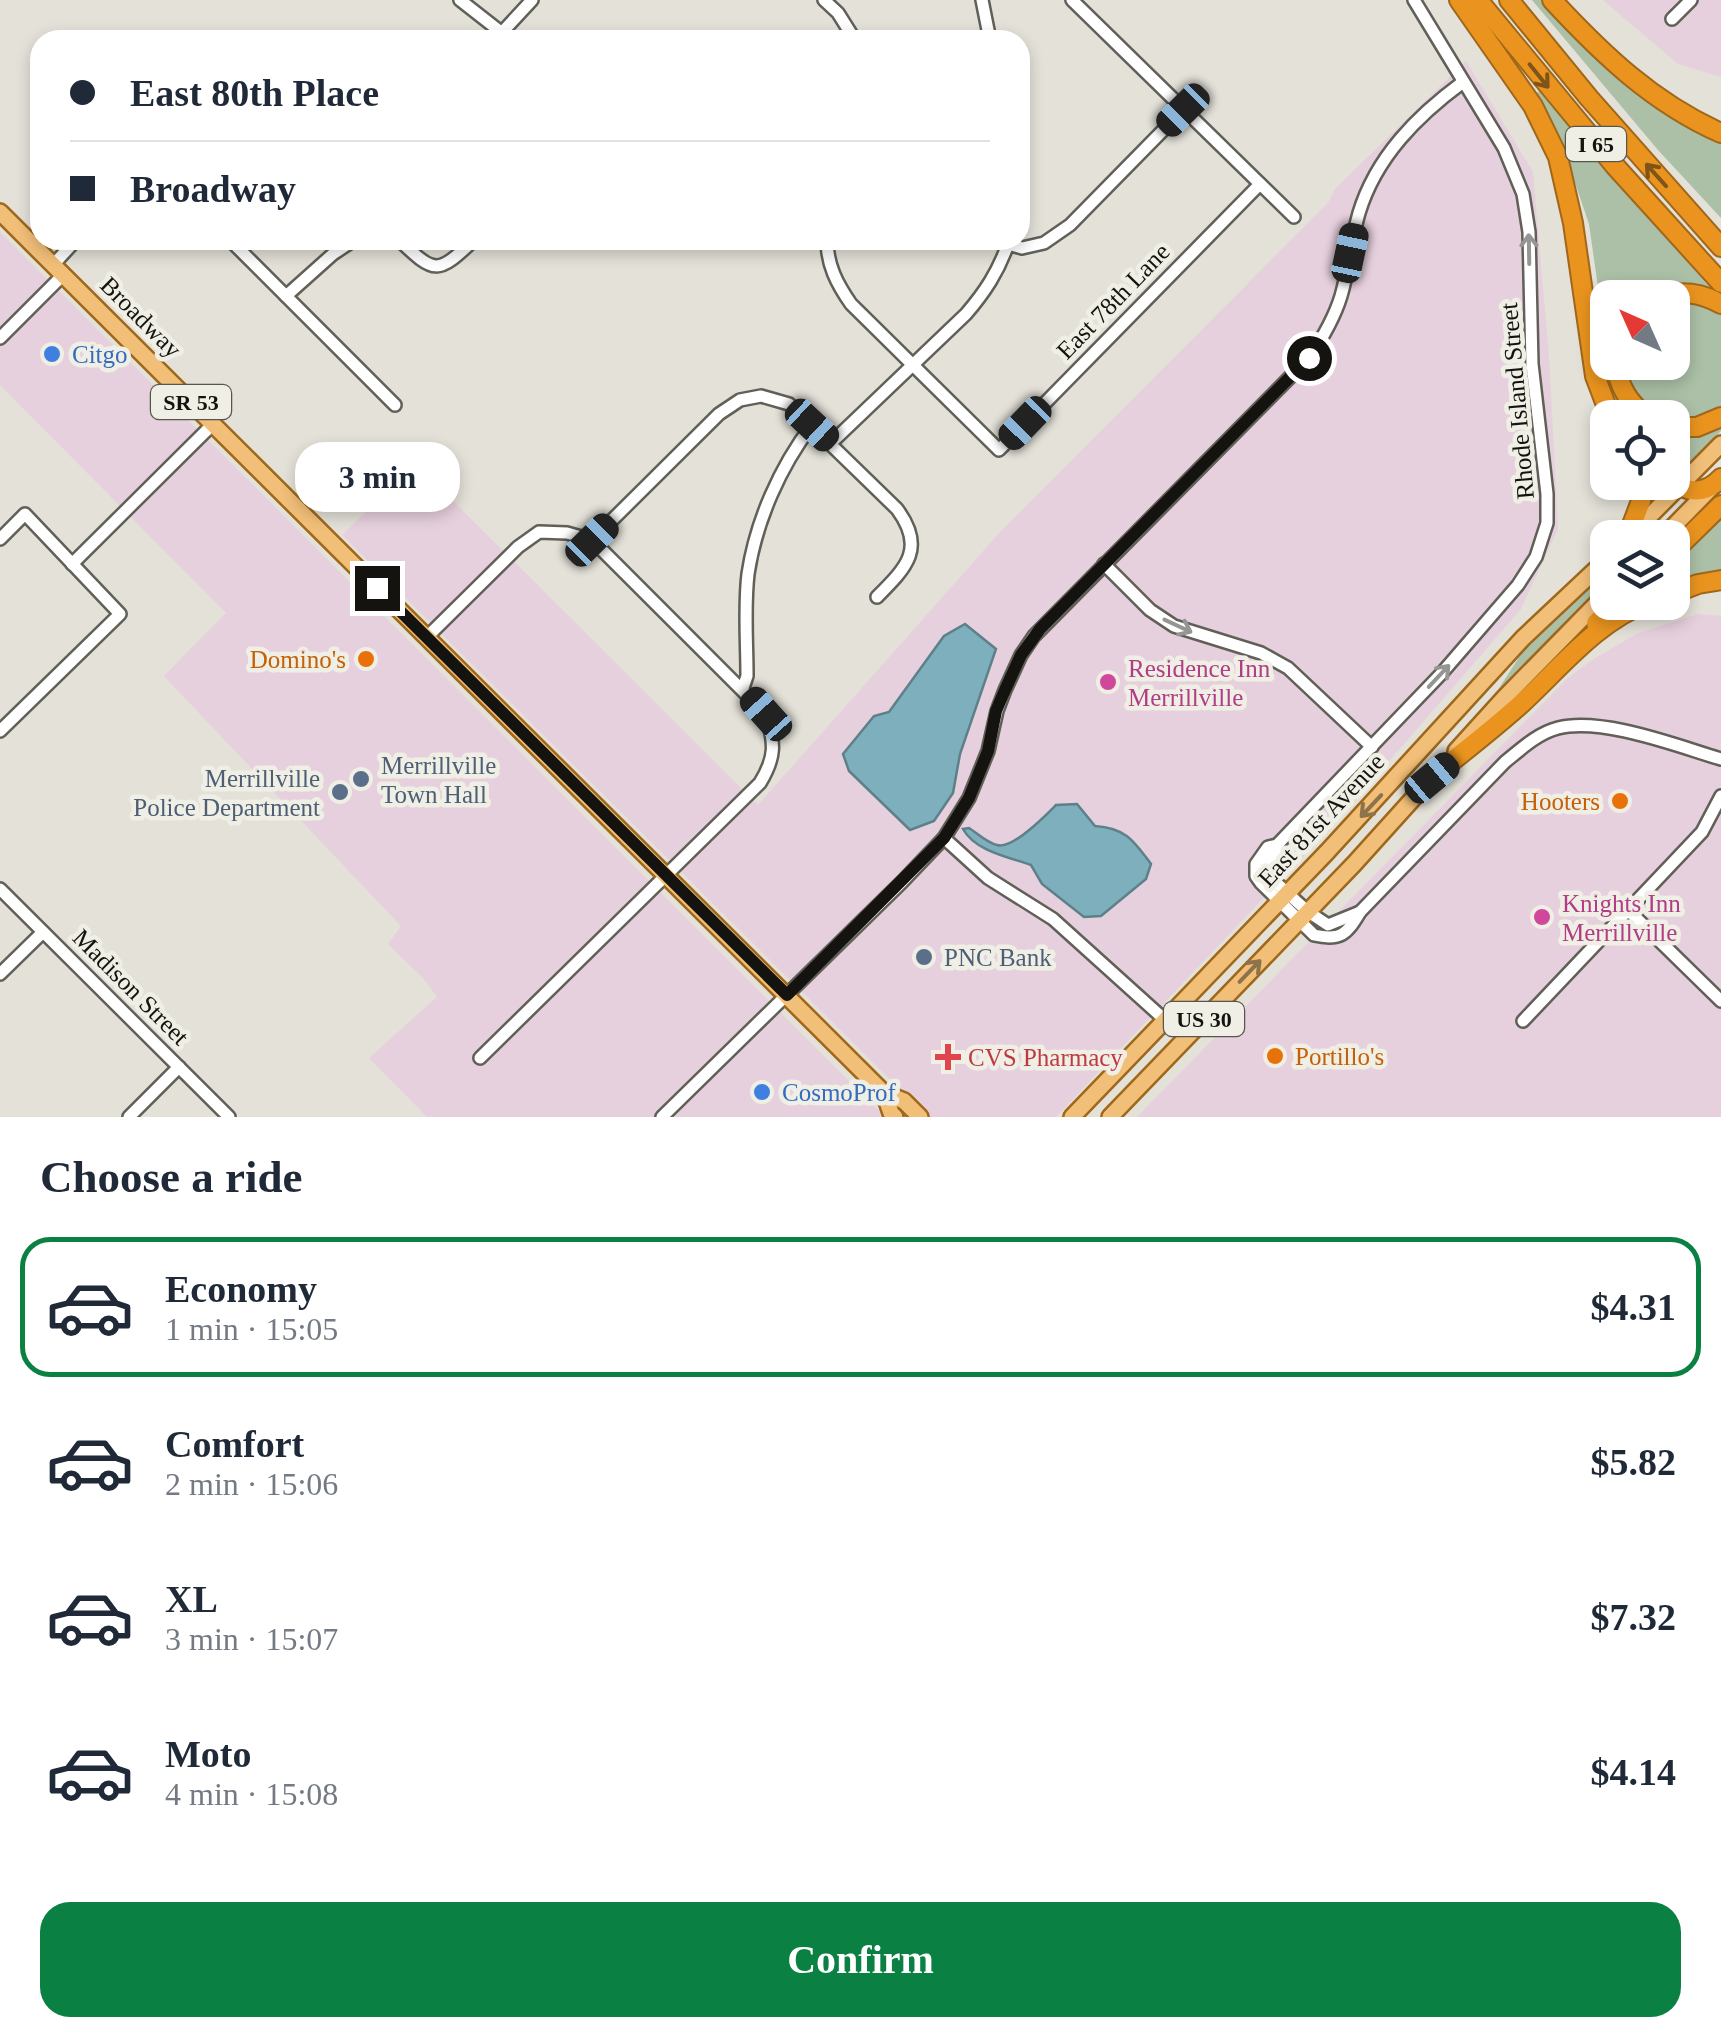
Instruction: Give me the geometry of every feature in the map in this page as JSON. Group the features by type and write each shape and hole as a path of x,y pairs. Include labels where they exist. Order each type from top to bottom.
{"highway":[{"path":"1459,0 1528,99 1558,158 1572,216 1595,376 1604,400"},
{"name":"I 65","path":"1478,0 1587,134 1721,283"},
{"name":"I 65","path":"1509,0 1601,112 1721,247"},
{"path":"1552,0 1650,93 1721,133"},
{"path":"1690,293 1721,304"},
{"path":"1690,427 1721,417"},
{"path":"1690,488 1718,490"},
{"path":"1690,528 1718,490"},
{"path":"1690,587 1721,580"},
{"path":"1542,683 1557,661 1599,620"},
{"path":"1432,778 1618,620"}],"main road":[{"name":"Broadway","path":"0,212 30,242"},
{"name":"Broadway","path":"38,250 884,1093 895,1117"},
{"path":"1690,470 1721,444"},
{"path":"1683,520 1718,490"},
{"path":"1643,520 1661,500"},
{"name":"East 81st Avenue","path":"1072,1117 1364,814 1523,638 1590,575"},
{"name":"East 81st Avenue","path":"1110,1117 1354,864 1482,720 1590,610"},
{"name":"Broadway","path":"884,1093 904,1100 920,1117"}],"street":[{"path":"460,0 495,30"},
{"path":"508,30 532,0"},
{"path":"824,0 849,30"},
{"path":"982,0 988,30"},
{"path":"1072,0 1294,217"},
{"name":"Rhode Island Street","path":"1283,898 1268,872 1276,845 1441,674 1518,585 1536,557 1547,522 1532,364 1525,205 1509,158 1414,0"},
{"path":"1672,20 1691,0"},
{"path":"662,1117 944,838 979,776 996,711 1021,655 1040,629 1309,358 1338,304 1358,214 1378,169 1402,136 1463,82"},
{"path":"1030,246 1044,243 1070,226 1183,110"},
{"name":"East 78th Lane","path":"911,365 998,450 1260,184"},
{"path":"0,338 58,270 70,250"},
{"path":"240,250 396,405"},
{"path":"286,296 339,250"},
{"path":"410,250 425,264 434,266 451,262 464,250"},
{"path":"828,250 831,270 851,304 911,365"},
{"path":"831,443 966,314 986,290 1005,250"},
{"path":"592,540 719,414 740,400 761,396 789,404 906,522 911,535 909,561 878,597"},
{"path":"72,564 212,424"},
{"path":"743,688 747,676 748,578 753,548 794,448 812,425"},
{"path":"0,539 25,514 120,614 0,732"},
{"path":"428,637 518,546 539,532 567,532 592,540 743,688 766,714 773,736 772,764 760,783 480,1058"},
{"path":"1104,564 1150,610 1174,626 1262,653 1282,664 1372,747"},
{"path":"1283,898 1302,916 1314,935 1338,937 1505,762 1530,742 1558,728 1612,728 1721,759"},
{"path":"1523,1021 1702,832 1721,796"},
{"path":"944,838 988,878 1053,920 1165,1020"},
{"name":"Madison Street","path":"0,889 230,1117"},
{"path":"1628,910 1721,1001"},
{"path":"0,974 43,932"},
{"path":"129,1117 179,1067"}],"shaded area":[{"path":"1603,0 1721,0 1721,77 1678,64"},
{"path":"1466,61 1533,172 1549,357 1558,529 1521,609 1345,812 1056,1117 928,1117 342,535 416,464 758,805 1001,531 1328,203 1335,189"},
{"path":"0,232 198,430 121,507 0,385"},
{"path":"205,437 885,1117 427,1117 369,1058 437,997 388,944 401,926 164,676 226,613 128,514"},
{"path":"1721,616 1721,1117 1137,1117 1568,678 1636,634 1690,620 1690,617"}],"green space":[{"path":"1532,0 1547,0 1721,139 1721,218 1658,150"},
{"path":"1539,91 1710,288 1690,289 1690,280 1597,280 1589,224 1562,144 1535,95"},
{"path":"1690,298 1721,311 1721,409 1690,421 1690,400 1638,400 1628,380 1690,380"},
{"path":"1721,422 1721,431 1690,462 1690,428"},
{"path":"1721,518 1721,575 1690,583 1690,548"},
{"path":"1590,588 1590,597 1494,696 1525,648"}],"water":[{"path":"965,624 996,649 960,754 953,793 934,821 910,830 849,771 843,754 874,716 889,712 944,636"},
{"path":"1077,804 1095,826 1128,837 1151,864 1146,879 1101,916 1084,917 1042,884 1031,865 984,848 963,829 969,828 990,842 1003,845 1028,831 1056,805"}],"place":[{"name":"Citgo","path":"52,354"},
{"name":"Domino's","path":"366,659"},
{"name":"Residence Inn Merrillville","path":"1108,682"},
{"name":"Merrillville Town Hall","path":"361,779"},
{"name":"Merrillville Police Department","path":"340,792"},
{"name":"Hooters","path":"1620,801"},
{"name":"Knights Inn Merrillville","path":"1542,917"},
{"name":"PNC Bank","path":"924,957"},
{"name":"Portillo's","path":"1275,1056"},
{"name":"CVS Pharmacy","path":"948,1057"},
{"name":"CosmoProf","path":"762,1092"}],"route":[{"path":"377,588 787,995 944,838 969,798 988,751 996,711 1021,655 1040,629 1309,358"}]}
